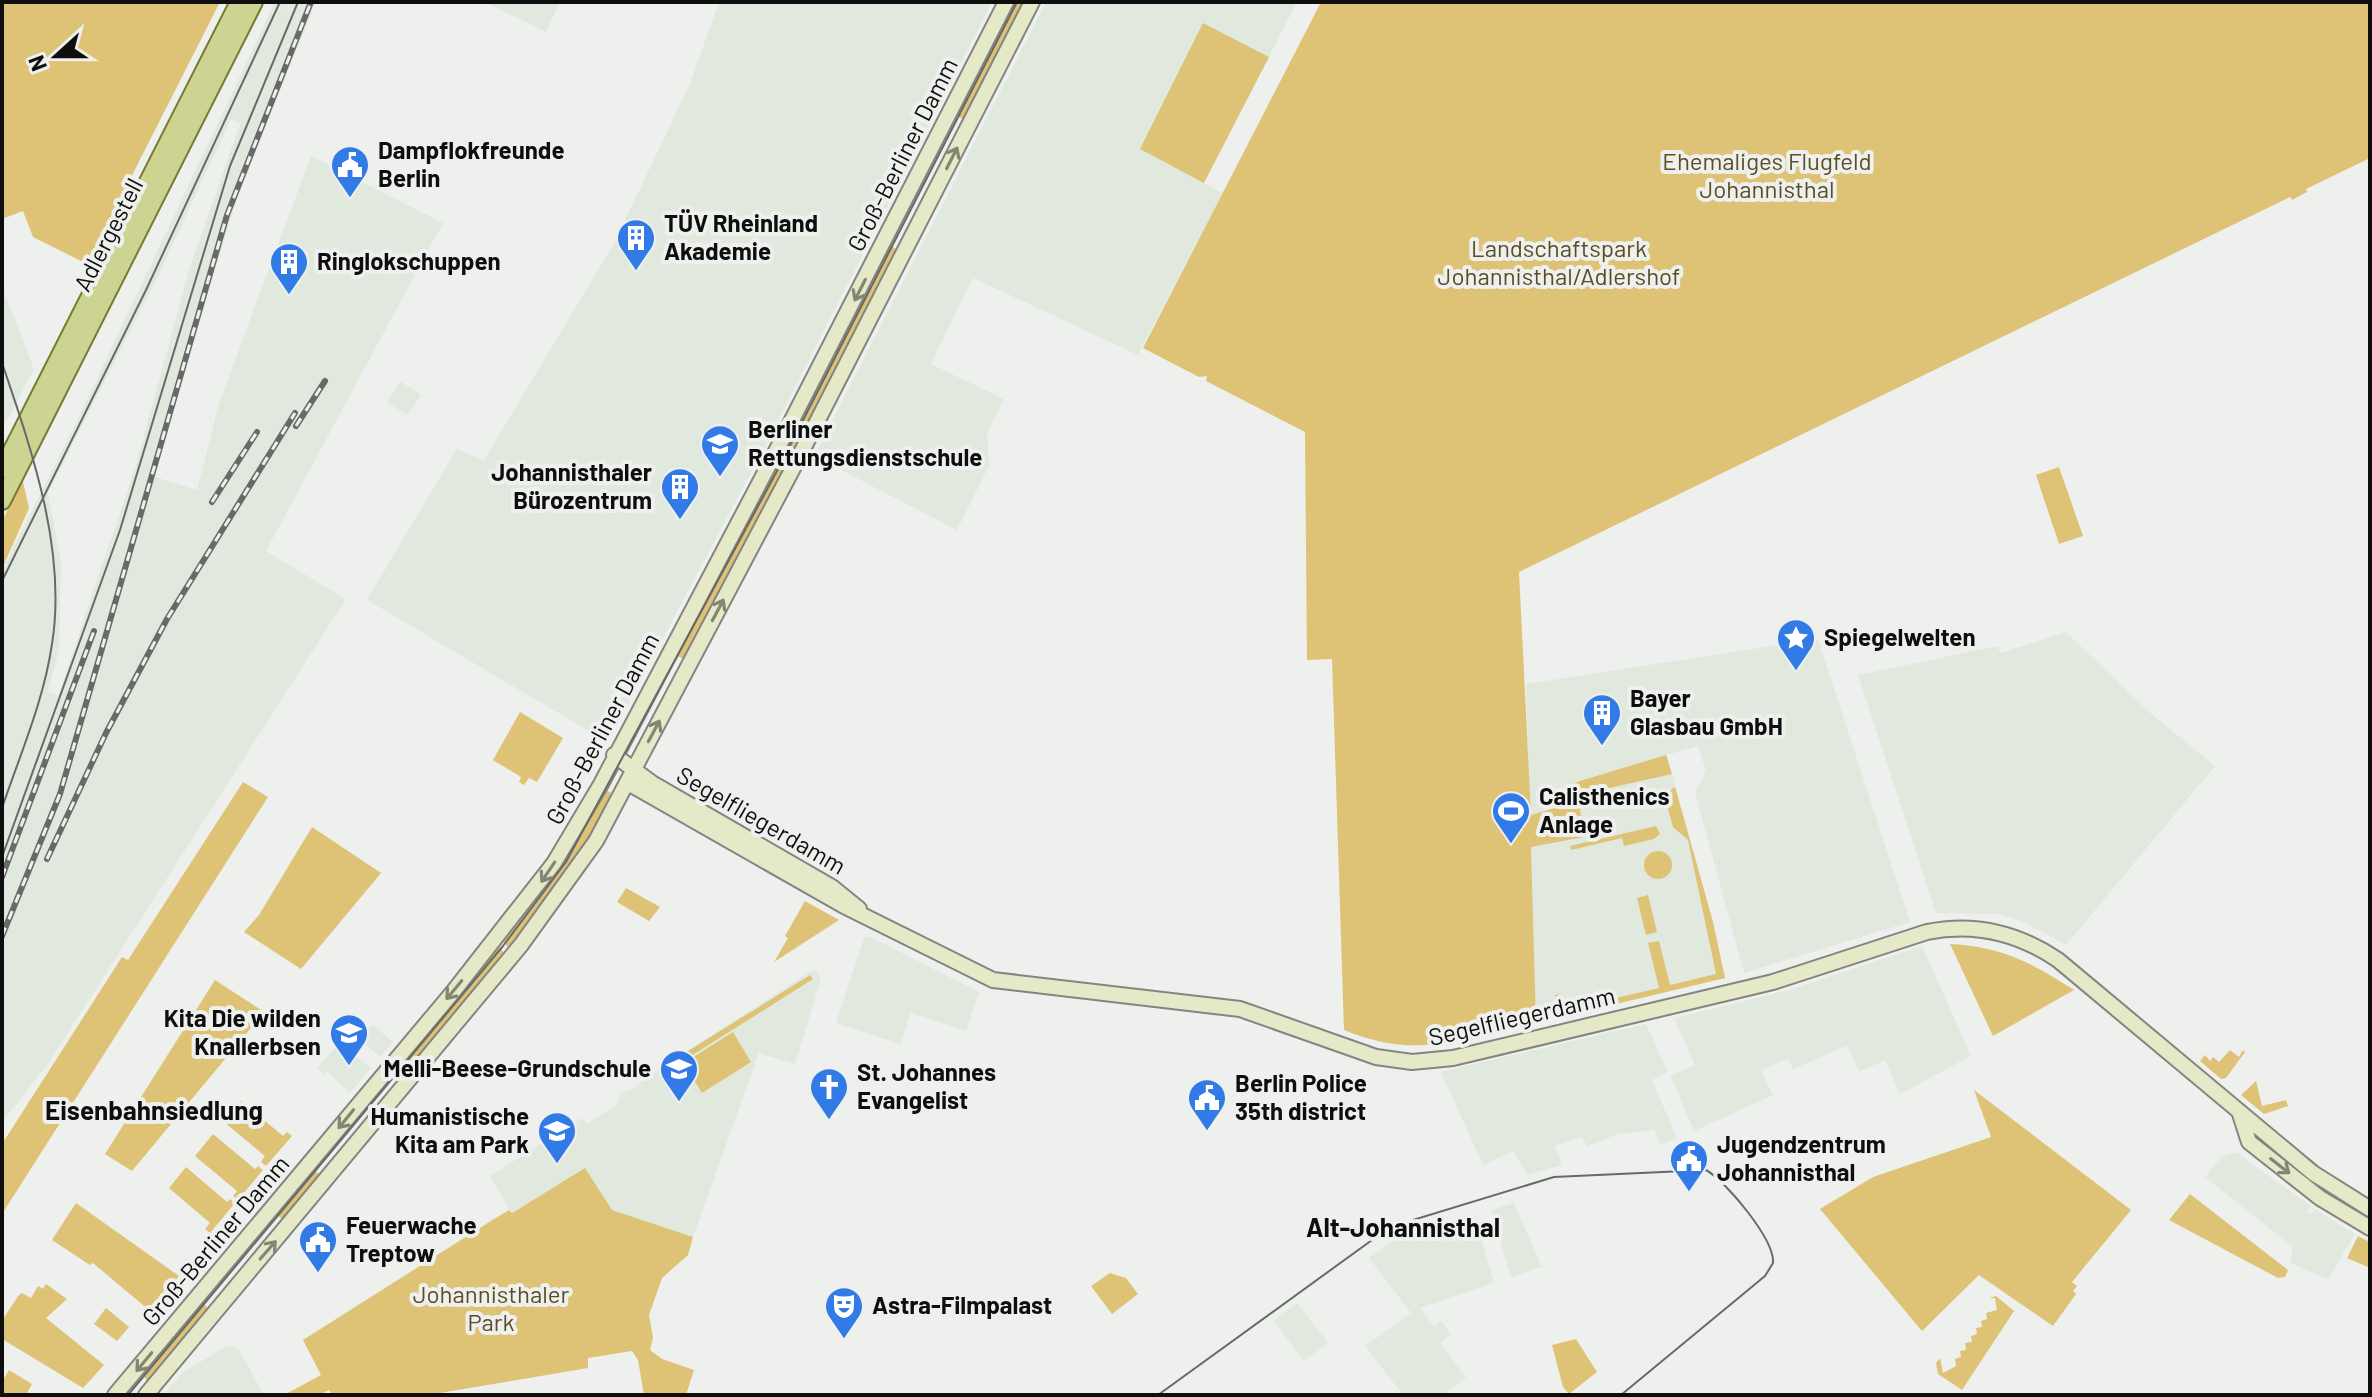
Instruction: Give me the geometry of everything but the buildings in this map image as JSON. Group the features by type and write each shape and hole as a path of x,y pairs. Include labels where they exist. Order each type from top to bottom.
{"main road":[{"name":"Adlergestell","path":"2,470 239,2"},
{"name":"Adlergestell","path":"5,495 254,2"},
{"name":"Groß-Berliner Damm","path":"115,1395 523,906 569,839 772,459 1006,2"},
{"name":"Groß-Berliner Damm","path":"146,1395 521,945 570,880 632,777 1032,2"},
{"path":"614,755 632,777"},
{"name":"Segelfliegerdamm","path":"632,777 832,887 862,913 993,980 1240,1009 1376,1057 1401,1061 1453,1058 1707,998 1800,974 1945,929 1993,930 2024,940 2094,988 2313,1173 2370,1209"},
{"path":"2240,1113 2249,1142 2289,1174 2370,1228"}],"shaded area":[{"path":"275,2 316,2 239,192 152,476 197,490 219,403 311,156 443,223 266,551 346,599 48,1064 2,1122 2,570 74,427","holes":["231,119 240,124 189,270 136,465 58,696 48,691 59,650 61,562 48,493 159,274"]},
{"path":"485,2 560,2 546,32"},
{"path":"719,2 992,2 764,448 610,738 604,740 367,600 457,448 483,461 612,247 689,86"},
{"path":"1046,2 1297,2 1269,57 1203,23 1141,149 1223,193 1138,354 1159,365 973,278 931,364 1004,399 987,433 989,466 957,530 814,456"},
{"path":"2,286 34,369 2,430"},
{"path":"400,381 421,395 407,415 387,402"},
{"path":"2066,632 2148,711 2215,766 2066,945 2024,922 1999,914 1936,913 1858,675 1997,646 2001,653"},
{"path":"1818,639 1910,922 1744,973 1695,792 1706,771 1698,746 1667,755 1713,922 1725,978 1536,1023 1526,684"},
{"path":"869,936 979,992 966,1031 911,1013 900,1044 836,1023 864,938"},
{"path":"1922,946 1971,1056 1900,1094 1885,1060 1859,1072 1847,1046 1793,1069 1788,1059 1761,1070 1773,1095 1694,1131 1670,1075 1695,1065 1674,1018 1789,990"},
{"name":"Melli-Beese-Grundschule","path":"811,971 818,972 821,979 795,1064 759,1053 693,1237 612,1210 585,1169 511,1213 490,1176 582,1118 587,1124 617,1104 621,1093 635,1088 647,1077"},
{"path":"372,1024 393,1042 380,1057 359,1039"},
{"path":"1646,1024 1668,1072 1652,1080 1677,1138 1661,1145 1654,1130 1618,1134 1587,1146 1582,1137 1555,1146 1562,1165 1527,1175 1513,1151 1483,1165 1441,1072"},
{"path":"339,1043 371,1068 350,1093 327,1071 324,1074 317,1068"},
{"path":"2237,1153 2311,1206 2307,1211 2311,1214 2315,1209 2355,1234 2328,1279 2290,1263 2293,1247 2205,1177 2221,1157"},
{"path":"1514,1203 1542,1267 1511,1277 1491,1210"},
{"path":"1475,1215 1494,1283 1420,1308 1434,1326 1441,1321 1451,1334 1440,1343 1466,1378 1443,1395 1403,1395 1365,1346 1411,1313 1369,1258 1395,1239"},
{"path":"1297,1303 1328,1343 1304,1361 1273,1321"},
{"path":"228,1345 238,1348 264,1395 163,1395 182,1373"}],"green space":[{"path":"2,2 220,2 87,264 33,237 23,211 2,219"},
{"path":"1011,2 1028,2 967,121 957,116 956,110"},
{"name":"Landschaftspark Johannisthal/Adlershof","path":"1321,2 2370,2 2370,158 2306,189 2307,192 2292,200 2290,197 1519,572 1531,815 1575,802 1570,784 1666,755 1672,774 1578,795 1584,837 1531,847 1536,1023 1441,1043 1396,1044 1344,1030 1332,659 1307,660 1305,432 1206,381 1207,376 1199,377 1143,348"},
{"path":"1203,23 1269,57 1204,183 1140,149"},
{"path":"887,244 900,251 796,454 793,453 790,458 782,450"},
{"path":"781,459 790,467 687,661 674,654 775,463 779,464"},
{"path":"2059,467 2083,536 2059,544 2036,475"},
{"path":"22,477 29,508 2,569 2,522"},
{"path":"520,712 563,738 537,782 529,778 524,785 519,782 521,777 493,760"},
{"path":"243,782 268,797 2,1214 2,1144 122,957 128,960"},
{"path":"1675,787 1713,922 1725,978 1561,1017 1555,995 1558,994 1562,1011 1603,1001 1602,996 1606,995 1608,1000 1659,988 1648,943 1659,941 1670,985 1716,974 1688,840 1673,827 1664,795"},
{"path":"602,788 615,795 597,828 513,948 508,948 502,938"},
{"path":"1656,826 1660,834 1654,839 1624,846 1622,838 1571,850 1570,846"},
{"path":"312,827 381,873 301,969 244,932 259,915"},
{"path":"1658,851 1668,855 1672,865 1668,875 1658,879 1648,875 1644,865 1648,855"},
{"path":"626,888 660,907 649,921 617,902"},
{"path":"1648,895 1657,932 1646,935 1637,898"},
{"path":"805,901 839,920 774,962 788,938 785,936"},
{"path":"1950,944 2000,952 2074,990 1993,1036"},
{"path":"500,947 506,956 415,1066 404,1056 494,948 497,950"},
{"path":"810,975 813,979 683,1061 680,1056"},
{"path":"215,980 264,1012 132,1171 105,1154"},
{"path":"733,1032 751,1062 702,1093 684,1063"},
{"path":"2230,1050 2239,1057 2243,1050 2245,1052 2226,1078 2221,1079 2200,1061 2205,1055 2210,1061 2213,1057 2219,1062"},
{"path":"2256,1081 2262,1106 2286,1100 2288,1106 2264,1114 2241,1095"},
{"path":"1974,1090 2131,1210 2072,1282 2077,1286 2073,1291 2076,1294 2053,1326 1979,1275 1922,1331 1820,1209 1873,1177 1991,1137"},
{"path":"241,1101 283,1136 287,1132 292,1136 266,1166 261,1162 265,1156 224,1122"},
{"path":"213,1134 255,1169 258,1166 263,1170 238,1200 233,1196 237,1191 195,1156"},
{"path":"186,1167 227,1202 230,1199 235,1203 210,1233 205,1229 210,1223 169,1188"},
{"path":"311,1167 322,1177 286,1222 274,1213"},
{"name":"Johannisthaler Park","path":"585,1168 612,1210 693,1237 688,1255 662,1278 649,1315 653,1338 650,1350 662,1359 694,1370 686,1395 644,1395 638,1360 632,1351 588,1358 588,1368 428,1395 332,1395 329,1390 319,1395 284,1395 321,1375 303,1340 494,1219 509,1210 512,1213"},
{"path":"2190,1194 2288,1270 2285,1277 2278,1278 2169,1220"},
{"path":"76,1203 179,1276 150,1311 93,1263 90,1265 52,1240"},
{"path":"2358,1236 2370,1242 2370,1268 2347,1258"},
{"path":"1110,1273 1126,1278 1138,1294 1112,1314 1091,1286"},
{"path":"46,1284 67,1299 46,1318 104,1365 83,1388 2,1339 2,1321 18,1296 22,1293 31,1298 38,1286 43,1289"},
{"path":"1996,1296 2014,1311 1962,1390 1938,1374 1936,1363 1940,1358 1943,1373 1956,1366 1955,1359 1961,1357 1960,1351 1966,1350 1965,1343 1972,1342 1971,1336 1977,1334 1976,1328 1982,1327 1981,1321 1987,1319 1986,1313 1997,1310 1995,1298 1989,1298"},
{"path":"201,1300 210,1311 155,1378 152,1376 147,1382 142,1371"},
{"path":"106,1308 129,1327 117,1341 94,1324"},
{"path":"1576,1339 1597,1372 1569,1394 1563,1387 1552,1345"},
{"path":"9,1370 32,1384 26,1395 2,1395 2,1382"}],"tram line":[{"path":"2,581 146,290 280,2"},
{"path":"2,857 120,530 230,166 298,2"},
{"path":"128,1395 503,946 566,862 777,471 1017,2"},
{"path":"2,363 35,466 51,537 55,573 55,609 48,665 31,727 2,808"},
{"path":"1158,1395 1390,1227 1554,1177 1706,1170 1748,1212 1766,1240 1773,1263 1765,1276 1621,1395"}],"railway":[{"path":"2,936 60,794 227,215 311,2"},
{"path":"296,426 325,381"},
{"path":"47,859 106,733 167,619 295,413"},
{"path":"212,502 257,432"},
{"path":"2,877 94,631"}],"place":[{"name":"Dampflokfreunde Berlin","path":"350,199"},
{"name":"TÜV Rheinland Akademie","path":"636,272"},
{"name":"Ringlokschuppen","path":"289,296"},
{"name":"Berliner Rettungsdienstschule","path":"720,478"},
{"name":"Johannisthaler Bürozentrum","path":"680,521"},
{"name":"Spiegelwelten","path":"1796,672"},
{"name":"Bayer Glasbau GmbH","path":"1602,747"},
{"name":"Calisthenics Anlage","path":"1511,845"},
{"name":"Kita Die wilden Knallerbsen","path":"349,1067"},
{"name":"Melli-Beese-Grundschule","path":"679,1103"},
{"name":"St. Johannes Evangelist","path":"829,1121"},
{"name":"Berlin Police 35th district","path":"1207,1132"},
{"name":"Humanistische Kita am Park","path":"557,1165"},
{"name":"Jugendzentrum Johannisthal","path":"1689,1193"},
{"name":"Feuerwache Treptow","path":"318,1274"},
{"name":"Astra-Filmpalast","path":"844,1340"}],"district":[{"name":"Eisenbahnsiedlung","path":"154,1111"},
{"name":"Alt-Johannisthal","path":"1403,1228"}],"park label":[{"name":"Ehemaliges Flugfeld Johannisthal","path":"1767,176"}]}
